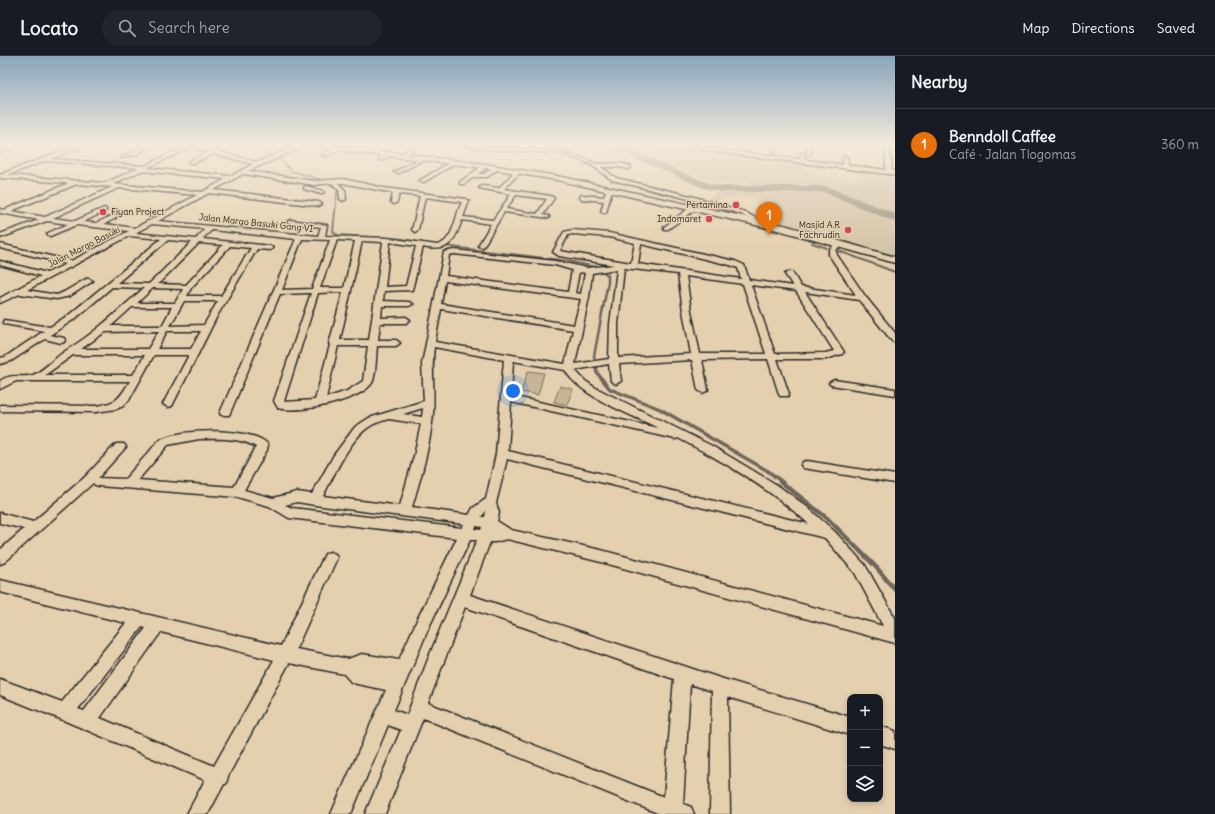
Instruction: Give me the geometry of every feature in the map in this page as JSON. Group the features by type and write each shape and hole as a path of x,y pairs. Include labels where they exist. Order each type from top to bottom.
{"main road":[{"path":"567,180 730,216 743,216 761,223 838,243 895,260"}],"street":[{"path":"0,183 11,180"},
{"path":"47,180 179,192 206,192 319,204"},
{"path":"106,185 116,180"},
{"name":"Jalan Margo Basuki","path":"0,301 152,222 227,180"},
{"path":"298,180 315,183 344,181 396,192 468,199 459,218 494,222"},
{"path":"424,180 431,182 434,180"},
{"path":"462,183 466,180"},
{"path":"500,190 509,180"},
{"path":"620,180 707,202 743,216"},
{"path":"333,182 342,190 343,200"},
{"path":"3,211 76,183"},
{"path":"131,192 150,183"},
{"path":"315,183 306,190 321,192"},
{"path":"76,190 90,184"},
{"path":"0,236 46,219 118,186"},
{"path":"593,197 596,186"},
{"path":"482,188 551,198 539,216"},
{"path":"604,212 609,189"},
{"path":"149,197 162,190"},
{"path":"432,195 438,191"},
{"path":"394,202 396,192"},
{"path":"481,246 494,222 515,193"},
{"path":"415,230 423,194"},
{"path":"582,197 606,199"},
{"path":"666,228 694,207 707,202"},
{"path":"50,234 104,210"},
{"path":"502,210 548,217"},
{"path":"3,211 46,219 136,230"},
{"path":"97,225 114,217"},
{"name":"Jalan Margo Basuki Gang VI","path":"152,222 300,237 387,240 444,245 455,232 459,218"},
{"path":"290,222 325,226 321,238"},
{"path":"35,378 69,352 103,329 211,227"},
{"path":"784,394 745,282 743,269 738,265 638,243 609,235 569,232 565,234 556,252 559,254 634,266 682,272 745,282 862,298"},
{"path":"128,234 255,248 270,248"},
{"path":"225,413 300,237"},
{"path":"0,361 8,359 73,316 165,239"},
{"path":"334,239 278,402 282,406 307,405 320,402 356,391 366,386 374,343 387,240"},
{"path":"320,402 359,240"},
{"path":"634,266 638,243"},
{"path":"838,243 832,251 834,255 862,298 895,339"},
{"path":"380,289 409,288 420,244"},
{"path":"0,408 96,409 112,407 123,401 166,329 188,287 227,245"},
{"path":"0,246 72,263"},
{"path":"168,404 206,328 255,248"},
{"path":"405,511 418,464 427,421 429,403 427,364 446,254 450,252 555,263 590,271 634,266"},
{"path":"2,264 30,253"},
{"path":"2,264 48,276"},
{"path":"616,382 611,362 617,267"},
{"path":"571,295 576,269"},
{"path":"590,271 569,368 576,379 607,399 695,440 747,470 831,535 857,565 895,633"},
{"path":"682,272 695,357 703,390"},
{"path":"431,344 569,368 611,362 695,357 770,355 826,356 839,352 797,289 789,274"},
{"path":"442,278 585,297"},
{"path":"18,291 57,297 67,294 88,281"},
{"path":"110,285 188,287"},
{"path":"277,292 348,290"},
{"path":"129,305 223,298"},
{"path":"378,303 409,304"},
{"path":"438,306 577,328"},
{"path":"377,321 406,320"},
{"path":"7,322 52,330"},
{"path":"103,329 206,328"},
{"path":"44,336 61,340"},
{"path":"333,343 396,343"},
{"path":"69,352 194,352"},
{"path":"341,814 422,625 476,511 490,503 492,499 502,454 509,357"},
{"path":"0,386 15,378 136,378"},
{"path":"834,384 895,392"},
{"path":"505,398 695,440"},
{"path":"315,500 336,461 358,430 372,421 390,416 413,406 429,403"},
{"path":"390,416 427,421"},
{"path":"128,484 164,442 171,438 200,435 240,437 258,442 262,445 261,450 237,492"},
{"path":"0,558 89,480 120,447"},
{"path":"502,454 831,535"},
{"path":"807,464 895,479"},
{"path":"99,482 237,492 273,503 289,513 358,521 469,527"},
{"path":"273,503 297,497 405,511 487,530 495,537 507,534 600,556 895,636"},
{"path":"375,814 419,708 438,654 487,530 493,513 490,503"},
{"path":"358,521 363,506"},
{"path":"0,518 34,527"},
{"path":"197,814 219,777 285,655 330,558"},
{"path":"0,586 285,655 348,667 362,662 403,669"},
{"path":"461,599 720,686 847,725"},
{"path":"65,712 138,620"},
{"path":"87,722 157,625"},
{"path":"348,667 357,676 396,684"},
{"path":"419,708 679,812 683,673"},
{"path":"720,686 720,814"},
{"path":"0,687 65,712 219,777"},
{"path":"384,715 412,725"},
{"path":"883,736 895,740"}],"shaded area":[{"path":"709,180 895,180 895,258 818,233 763,218 759,215 758,204 755,203 757,198 734,197 715,201 707,199 712,198 715,193 718,192 760,193 749,182 733,184"},
{"path":"528,371 544,373 538,395 521,392"},
{"path":"560,386 573,389 567,405 554,402"}],"waterway":[{"path":"324,180 337,190 336,203"},
{"path":"615,180 659,193 685,198"},
{"path":"695,180 708,186 721,189 826,189 895,218"},
{"path":"336,202 333,232 338,235 403,239 435,245 569,261 595,267 608,275"},
{"path":"734,213 737,215 737,220 739,221 778,232"},
{"path":"812,243 827,248"},
{"path":"839,251 895,272"},
{"path":"596,366 594,356 608,275"},
{"path":"596,365 597,373 610,389 660,409 768,471 782,482"},
{"path":"780,481 828,519 876,567 895,590"}],"place":[{"name":"Pertamina","path":"736,205"},
{"name":"Fiyan Project","path":"103,212"},
{"name":"Indomaret","path":"709,219"},
{"name":"Masjid A.R Fachrudin","path":"848,230"},
{"name":"Benndoll Caffee","path":"769,235"}]}
